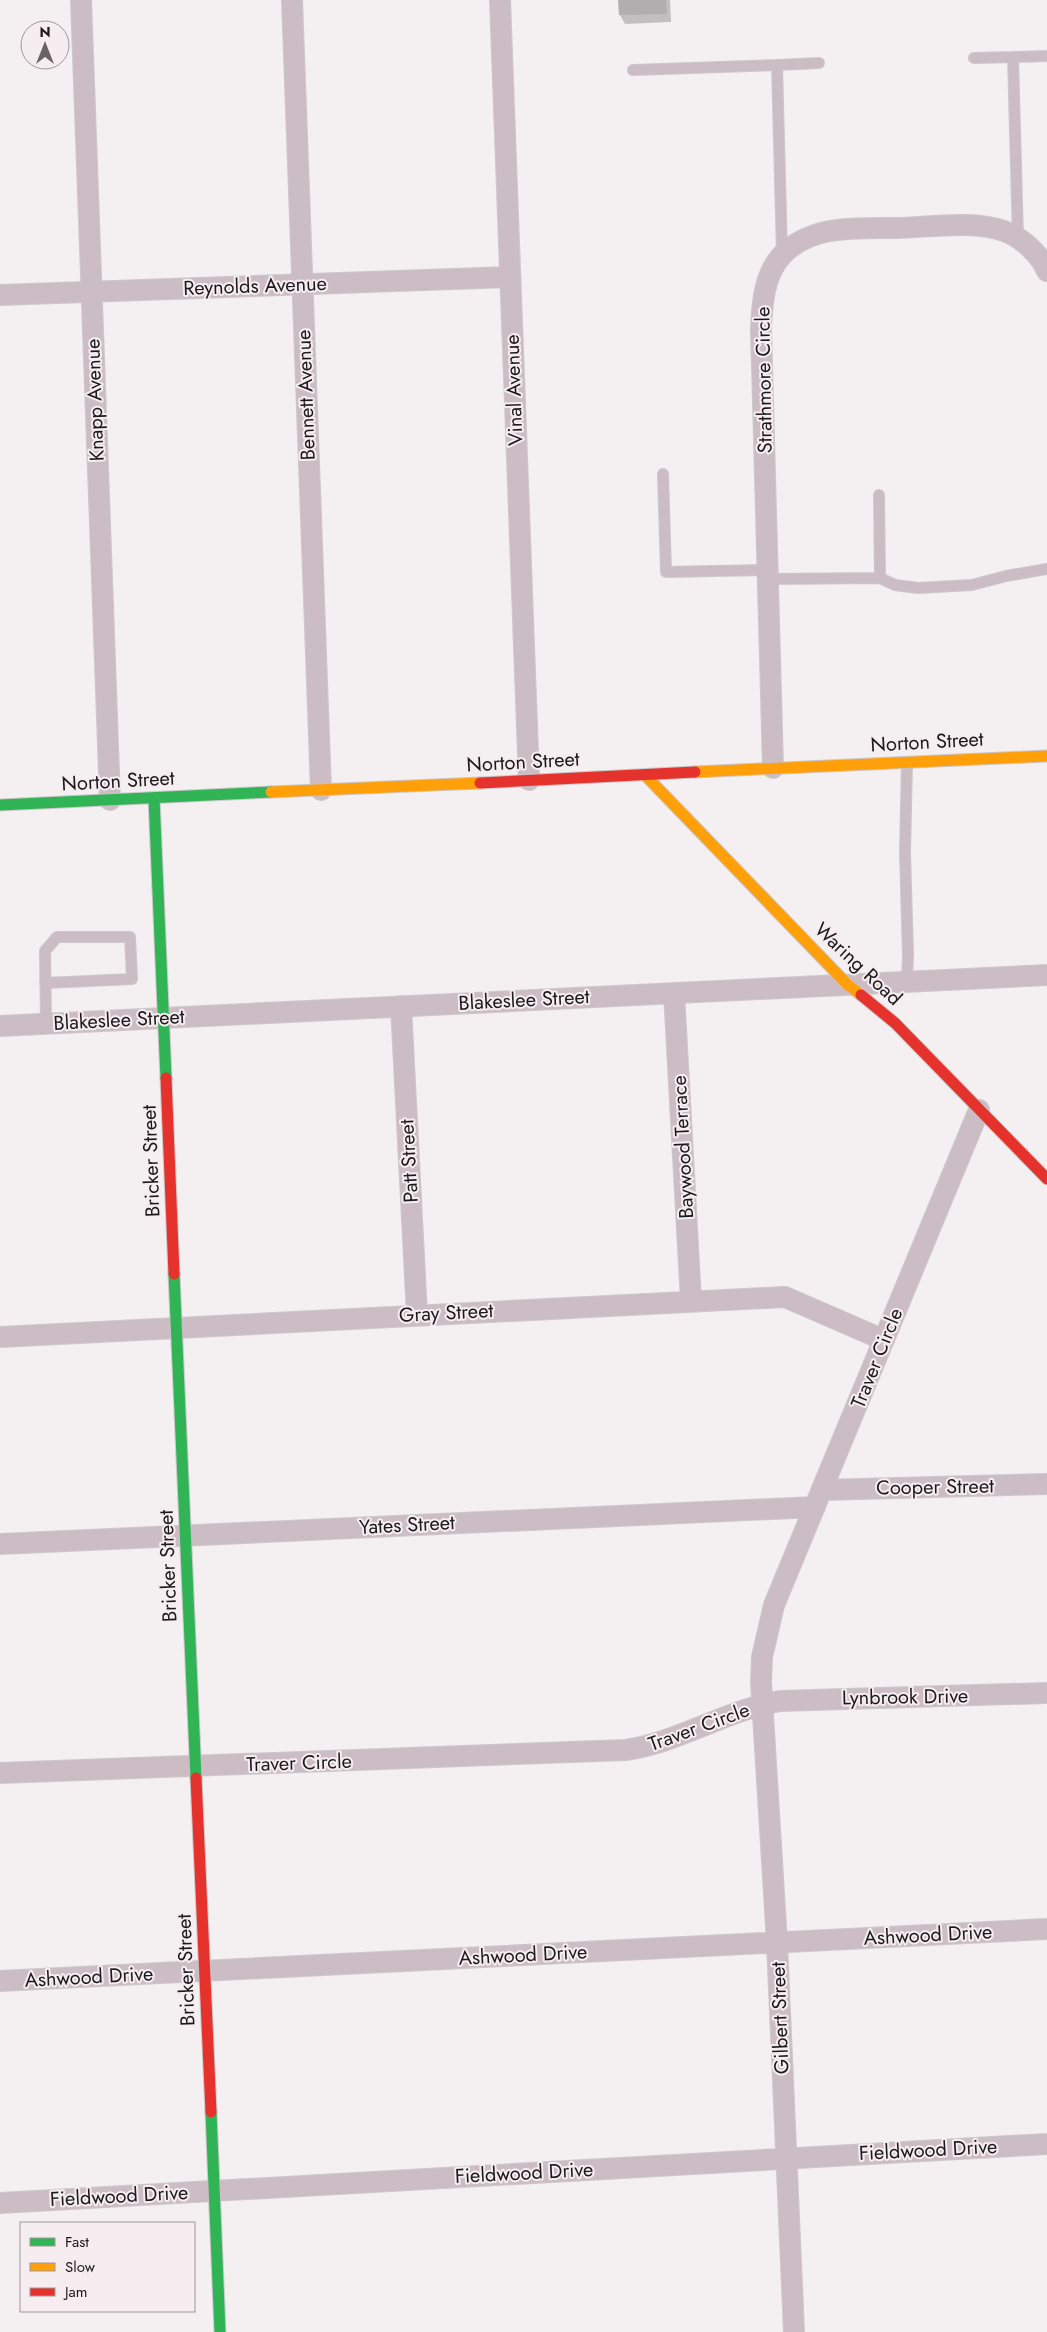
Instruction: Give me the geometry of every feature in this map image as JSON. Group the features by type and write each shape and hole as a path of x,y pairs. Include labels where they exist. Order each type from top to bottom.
{"street":[{"name":"Knapp Avenue","path":"80,0 110,800"},
{"name":"Bennett Avenue","path":"292,0 321,790"},
{"name":"Vinal Avenue","path":"500,0 529,780"},
{"name":"Strathmore Circle","path":"773,768 762,309 764,290 771,271 782,255 797,243 815,234 844,229 971,226 1004,231 1018,239 1038,256 1047,271"},
{"name":"Reynolds Avenue","path":"0,295 510,277"},
{"name":"Norton Street","path":"0,805 1047,756"},
{"name":"Waring Road","path":"645,775 848,985 894,1023 1047,1179"},
{"name":"Bricker Street","path":"154,798 220,2332"},
{"name":"Blakeslee Street","path":"0,1026 1047,975"},
{"name":"Baywood Terrace","path":"674,993 691,1301"},
{"name":"Patt Street","path":"401,1006 417,1315"},
{"name":"Traver Circle","path":"0,1773 626,1750 644,1747 680,1736 744,1709 762,1704 762,1656 774,1604 979,1110"},
{"name":"Gray Street","path":"0,1337 785,1297 884,1340"},
{"name":"Cooper Street","path":"819,1498 1047,1484"},
{"name":"Yates Street","path":"0,1544 819,1498"},
{"name":"Lynbrook Drive","path":"762,1704 797,1699 1047,1693"},
{"name":"Gilbert Street","path":"762,1704 777,1943 794,2332"},
{"name":"Ashwood Drive","path":"0,1981 1047,1929"},
{"name":"Fieldwood Drive","path":"0,2202 1047,2144"}],"lane":[{"path":"974,58 1047,56"},
{"path":"1013,57 1018,239"},
{"path":"633,70 819,63"},
{"path":"777,65 782,255"},
{"path":"663,474 666,572 880,578 895,585 918,588 972,585 1000,577 1047,569"},
{"path":"879,495 880,578"},
{"path":"907,762 905,852 907,982"},
{"path":"45,983 132,979 130,937 57,937 44,951 46,1023"}],"building":[{"path":"618,0 666,0 667,14 619,15"}],"traffic: fast":[{"path":"0,805 271,792"},
{"path":"154,798 166,1078"},
{"path":"174,1274 196,1778"},
{"path":"211,2112 220,2332"}],"traffic: slow":[{"path":"695,772 1047,756"},
{"path":"645,775 848,985 861,995"},
{"path":"271,792 480,783"}],"traffic: jam":[{"path":"480,783 695,772"},
{"path":"861,995 895,1023 1047,1179"},
{"path":"166,1078 174,1274"},
{"path":"196,1778 211,2112"}]}
